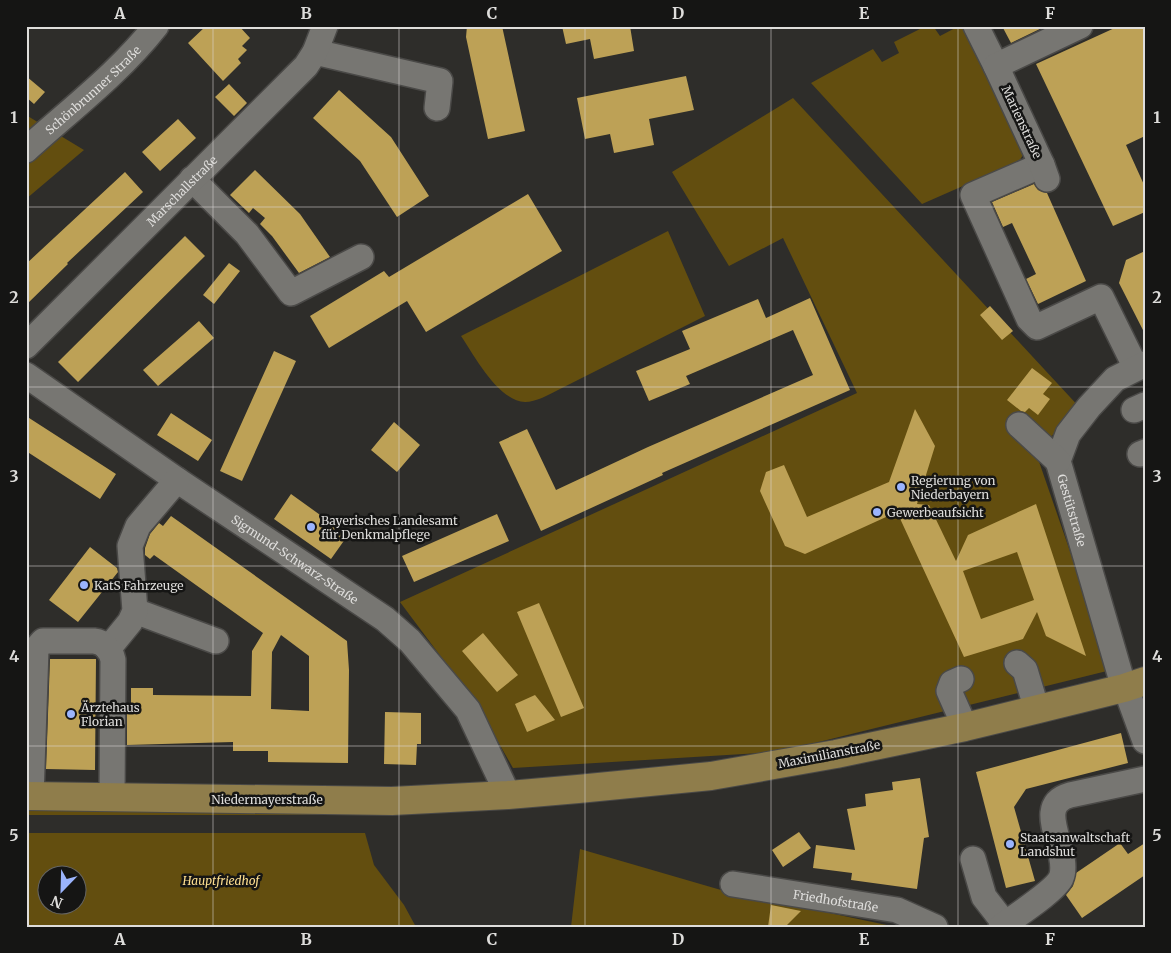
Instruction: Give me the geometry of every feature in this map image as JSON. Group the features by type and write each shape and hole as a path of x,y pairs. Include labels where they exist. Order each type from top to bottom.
{"main road":[{"name":"Maximilianstraße","path":"508,795 711,776 836,754 965,727 1135,685"},
{"name":"Niedermayerstraße","path":"29,796 392,800 508,795"}],"street":[{"name":"Schönbrunner Straße","path":"26,150 105,79 143,42 156,26"},
{"name":"Marschallstraße","path":"26,346 306,66 315,52 325,26"},
{"name":"Marienstraße","path":"976,26 1044,172 973,195 1028,319 1037,327 1101,297 1140,366"},
{"path":"996,66 1080,26"},
{"path":"315,52 440,81 438,108"},
{"path":"192,179 247,234 291,293 362,257"},
{"name":"Gestütstraße","path":"1140,366 1115,379 1089,407 1068,434 1058,461 1135,685 1137,718 1145,741"},
{"name":"Sigmund-Schwarz-Straße","path":"26,375 177,480 384,619 410,641 468,710 508,795"},
{"path":"1019,425 1058,461"},
{"path":"108,648 130,622 135,611 130,546 138,526 177,480"},
{"path":"135,611 216,641"},
{"path":"29,796 30,682 36,649 41,642 94,641 108,648 113,660 112,797"},
{"path":"1018,663 1025,670 1037,710"},
{"path":"961,679 952,683 949,691 965,727"},
{"path":"974,859 984,897 1003,925 1053,888 1062,876 1062,860 1053,814 1056,802 1070,795 1145,779"},
{"name":"Friedhofstraße","path":"733,884 897,910 936,927"}],"green space":[{"path":"926,26 933,26 940,36 959,26 969,26 1025,151 1020,160 1013,164 922,204 811,83 873,49 882,62 899,53 894,42"},
{"path":"793,98 1082,410 1035,450 1111,670 778,752 513,768 477,705 400,602 857,393 783,238 729,266 672,172"},
{"path":"26,115 84,150 26,199"},
{"path":"668,231 705,316 538,400 529,402 515,400 496,386 461,336"},
{"path":"26,809 383,811 384,815 26,815"},
{"name":"Hauptfriedhof","path":"26,833 365,833 374,865 404,905 416,927 26,927"},
{"path":"580,849 721,890 896,927 571,927"}],"building":[{"path":"206,26 239,26 250,38 242,46 247,50 238,59 241,63 223,81 188,43"},
{"path":"467,26 502,26 525,131 488,139 466,37"},
{"path":"562,26 630,26 634,51 594,59 590,39 566,44"},
{"path":"1002,26 1046,26 1011,43"},
{"path":"1119,26 1145,26 1145,136 1126,145 1145,187 1145,212 1113,226 1036,64"},
{"path":"26,76 45,92 34,104 26,97"},
{"path":"686,76 694,110 649,119 654,145 614,153 610,134 585,139 577,98"},
{"path":"229,84 247,103 234,116 215,97"},
{"path":"339,90 391,137 429,196 397,217 360,161 313,118"},
{"path":"178,119 196,138 160,171 142,152"},
{"path":"255,170 300,214 330,257 299,273 272,236 260,224 265,218 253,208 249,213 230,195"},
{"path":"125,172 143,192 67,263 26,305 26,264"},
{"path":"1034,184 1038,190 1047,193 1086,281 1038,304 1026,279 1036,274 1012,223 1003,227 992,202"},
{"path":"528,194 562,251 426,332 407,301 329,348 310,316 384,271 389,277"},
{"path":"185,236 205,256 78,382 58,362"},
{"path":"1145,251 1145,334 1119,283 1126,260"},
{"path":"229,263 240,271 214,304 203,295"},
{"path":"810,298 850,390 662,473 663,475 541,531 499,442 527,429 556,490 648,447 813,375 793,330 686,376 690,384 649,401 636,371 690,349 682,331 758,299 766,318"},
{"path":"990,306 1013,331 1002,340 980,315"},
{"path":"199,321 214,338 158,386 143,370"},
{"path":"274,351 296,361 242,481 220,471"},
{"path":"1032,368 1052,383 1043,394 1050,399 1038,415 1029,408 1025,412 1021,411 1007,400"},
{"path":"915,409 935,446 917,504 929,505 956,561 968,535 1036,504 1086,656 1046,636 1037,612 1023,639 964,657 897,512 805,554 785,546 760,491 766,472 784,465 807,517 889,482","holes":["1017,552 1034,600 981,619 963,571"]},
{"path":"171,413 212,440 198,461 157,435"},
{"path":"26,416 116,474 100,499 26,451"},
{"path":"394,422 420,445 397,472 371,450"},
{"name":"Bayerisches Landesamt für Denkmalpflege","path":"291,494 348,535 331,559 274,519"},
{"path":"497,514 509,541 414,582 402,556"},
{"path":"171,516 347,641 349,670 348,763 268,762 268,751 233,751 233,742 127,745 127,704 131,704 131,688 153,688 153,695 251,696 252,651 263,633 154,555 150,559 145,555 145,548 150,534 159,523 163,526","holes":["281,635 309,656 309,711 271,709 272,652"]},
{"name":"KatS Fahrzeuge","path":"90,547 117,568 118,572 78,622 49,600"},
{"path":"539,603 584,708 561,717 517,612"},
{"path":"483,633 518,675 497,692 462,651"},
{"name":"Ärztehaus Florian","path":"50,659 96,659 95,770 46,769"},
{"path":"535,695 555,720 527,732 515,704"},
{"path":"385,712 421,713 421,744 417,744 416,765 384,764"},
{"name":"Staatsanwaltschaft Landshut","path":"1121,733 1128,763 1026,789 1014,807 1035,881 1006,888 976,772"},
{"path":"920,778 929,837 924,838 917,889 851,880 852,873 813,868 816,845 855,850 847,809 866,806 865,794 893,790 892,782"},
{"path":"799,832 811,848 783,867 772,850"},
{"path":"1120,843 1128,854 1145,843 1145,875 1082,918 1066,895 1073,886 1076,873"},
{"path":"771,905 801,911 785,927 768,927"}],"place":[{"name":"Regierung von Niederbayern","path":"901,487"},
{"name":"Gewerbeaufsicht","path":"877,512"},
{"name":"Bayerisches Landesamt für Denkmalpflege","path":"311,527"},
{"name":"KatS Fahrzeuge","path":"84,585"},
{"name":"Ärztehaus Florian","path":"71,714"},
{"name":"Staatsanwaltschaft Landshut","path":"1010,844"}]}
